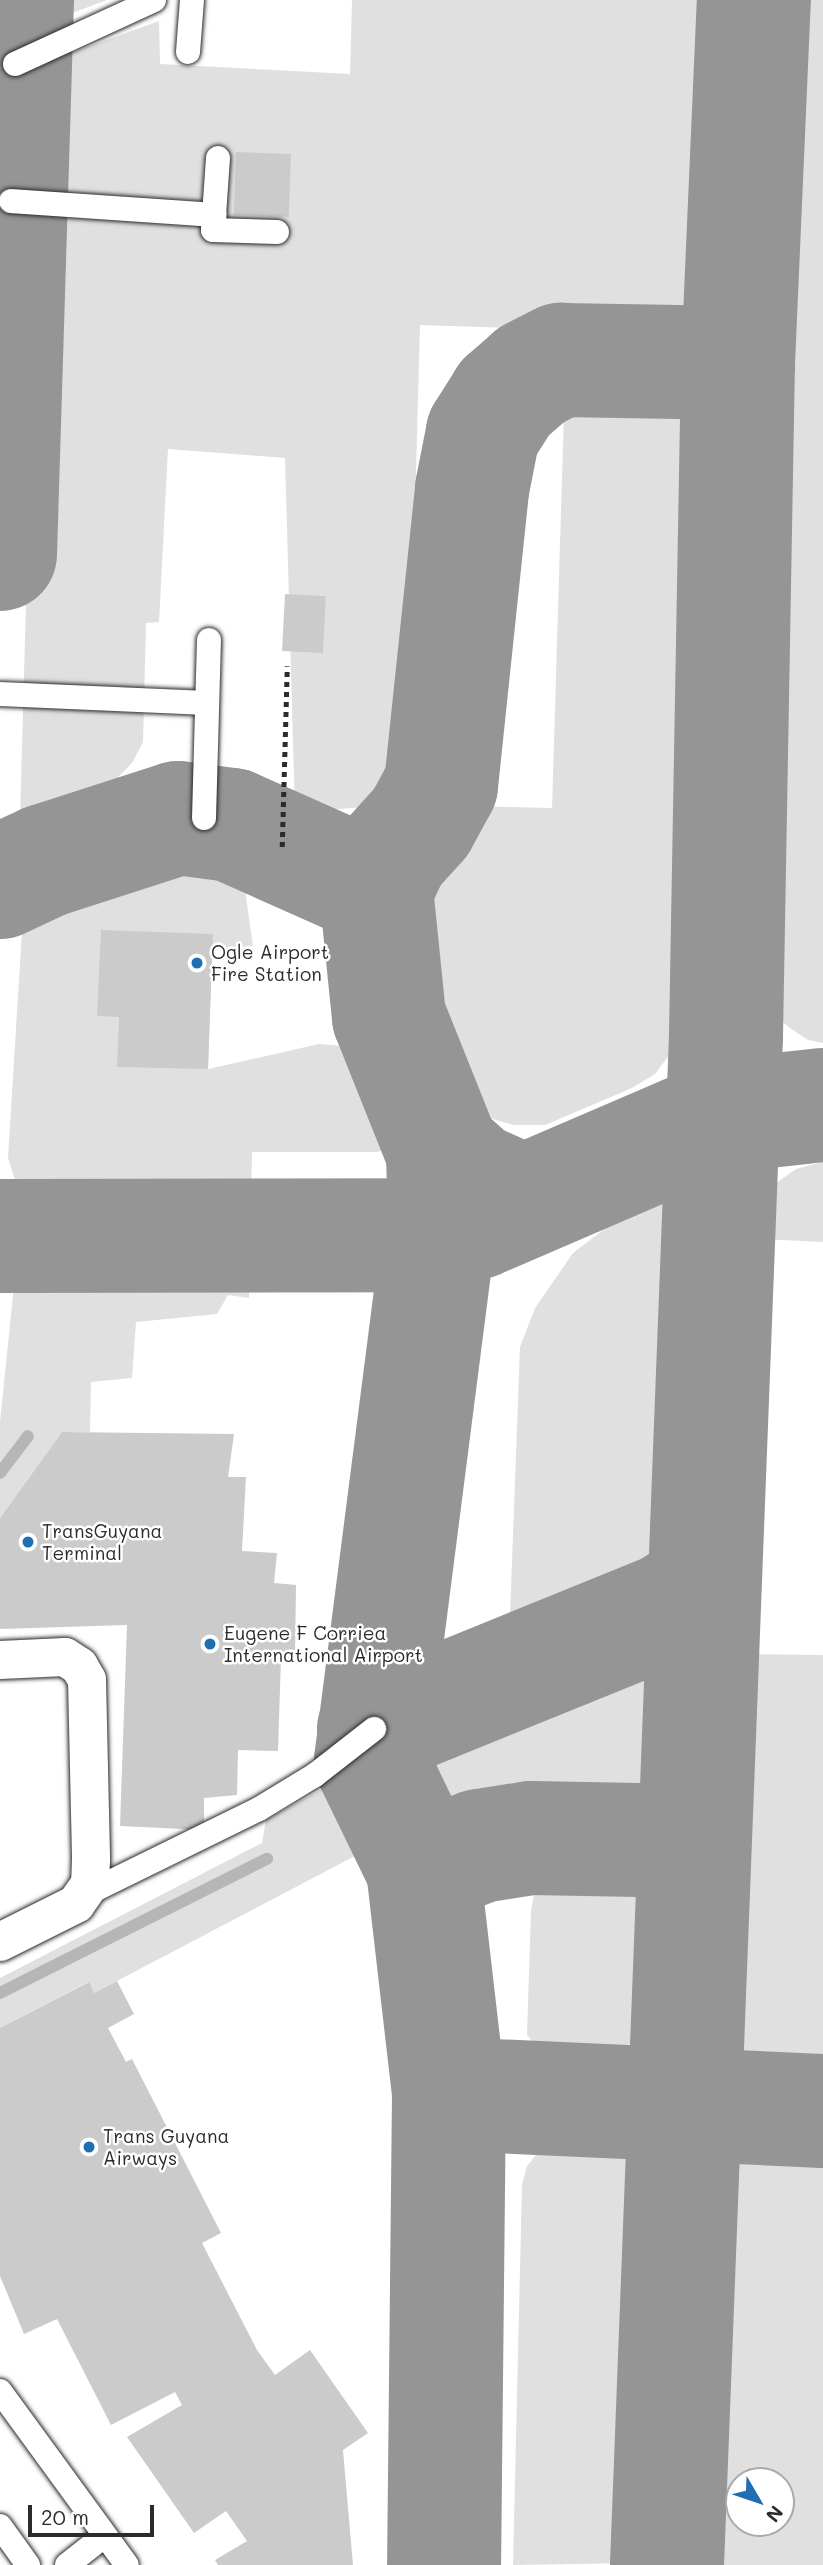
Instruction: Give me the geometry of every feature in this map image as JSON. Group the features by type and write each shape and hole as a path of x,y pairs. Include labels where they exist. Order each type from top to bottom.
{"street":[{"path":"0,1660 65,1657 79,1666 87,1680 91,1859 90,1884 85,1895 48,1920 0,1942"}],"lane":[{"path":"15,64 154,0"},
{"path":"188,52 192,0"},
{"path":"218,158 213,230 277,232"},
{"path":"11,201 215,215"},
{"path":"204,818 209,640"},
{"path":"0,694 207,703"},
{"path":"85,1895 259,1809 315,1775 374,1729"},
{"path":"0,2391 127,2565"},
{"path":"0,2526 29,2565"},
{"path":"68,2565 104,2536"}],"path":[{"path":"282,847 287,666"}],"shaded area":[{"path":"43,0 107,0 56,19 44,10"},
{"path":"352,0 737,0 731,214 726,277 720,297 688,332 666,341 567,330 420,325 407,804 295,812 285,458 168,449 159,622 146,623 143,742 132,763 70,826 51,834 34,832 20,818 40,99 46,73 54,61 68,54 159,21 160,64 350,74"},
{"path":"783,0 823,0 823,1043 808,1040 787,1026 767,1005 755,983 746,946"},
{"path":"607,384 687,393 701,400 718,424 723,444 698,1001 689,1029 655,1074 632,1088 545,1125 513,1125 493,1119 438,1083 423,1050 404,1000 412,891 417,869 432,844 469,806 552,808 564,411 583,393"},
{"path":"183,849 207,851 228,859 243,876 253,946 212,950 208,1069 319,1044 368,1048 385,1064 408,1125 406,1135 397,1146 377,1152 252,1152 251,1201 43,1199 26,1191 14,1177 8,1158 24,899 52,877 117,873"},
{"path":"823,1162 823,1242 744,1238 758,1205 779,1181 796,1169"},
{"path":"664,1200 678,1206 689,1228 679,1531 673,1549 646,1579 509,1643 520,1347 535,1308 573,1253 628,1211"},
{"path":"40,1248 251,1254 249,1298 228,1295 217,1314 136,1322 132,1378 91,1382 90,1432 62,1432 0,1518 0,1422 16,1266 28,1251"},
{"path":"607,1644 644,1653 671,1677 666,1757 628,1802 593,1810 490,1796 436,1806 420,1802 409,1790 402,1776 404,1760 423,1734"},
{"path":"727,1654 823,1655 823,2082 775,2081 748,2072 726,2051 717,2029"},
{"path":"330,1785 348,1788 367,1805 369,1838 353,1857 94,1993 88,1982 0,2028 0,1978 262,1843 266,1820"},
{"path":"561,1865 619,1868 632,1874 655,1896 660,1911 654,2023 640,2053 608,2074 579,2076 555,2068 527,2035 531,1911 535,1890 546,1873"},
{"path":"588,2126 624,2140 644,2172 636,2563 513,2565 522,2185 527,2166 551,2137"},
{"path":"802,2137 823,2139 823,2565 693,2565 711,2232 718,2204 739,2163 771,2143"}],"building":[{"path":"236,152 291,154 289,217 234,215"},
{"path":"285,594 326,596 323,653 282,651"},
{"path":"101,930 213,934 208,1069 117,1067 119,1017 97,1016"},
{"name":"Eugene F Corriea International Airport","path":"62,1432 234,1434 228,1477 246,1477 242,1551 277,1553 274,1583 296,1585 295,1658 281,1658 278,1751 238,1750 237,1795 204,1798 204,1830 120,1826 127,1625 0,1629 0,1518"},
{"name":"Trans Guyana Airways","path":"117,1981 134,2014 108,2028 126,2062 132,2059 221,2233 202,2243 257,2350 275,2375 310,2350 368,2433 343,2450 353,2565 218,2565 215,2560 247,2541 226,2511 194,2533 127,2437 182,2405 175,2392 111,2425 57,2319 24,2334 0,2276 0,2028 89,1982 94,1993"}],"waterway":[{"path":"0,1473 28,1436"},
{"path":"0,1993 267,1859"}],"taxiway":[{"path":"0,554 17,0"},
{"path":"667,2565 726,1036 738,363 754,0"},
{"path":"507,1194 473,1179 443,1152 389,1017 376,889 392,854 421,822 441,785 472,489 483,433 505,398 531,375 561,360 738,363"},
{"path":"0,882 45,861 178,818 232,825 376,889"},
{"path":"0,1236 436,1235 477,1222 723,1116 823,1105"},
{"path":"443,1152 444,1192 371,1761 423,1868 449,2094 444,2565"},
{"path":"374,1729 669,1609 704,1586"},
{"path":"423,1868 480,1846 531,1838 693,1841"},
{"path":"449,2094 823,2111"}],"place":[{"name":"Ogle Airport Fire Station","path":"197,963"},
{"name":"TransGuyana Terminal","path":"28,1542"},
{"name":"Eugene F Corriea International Airport","path":"210,1644"},
{"name":"Trans Guyana Airways","path":"89,2147"}]}
